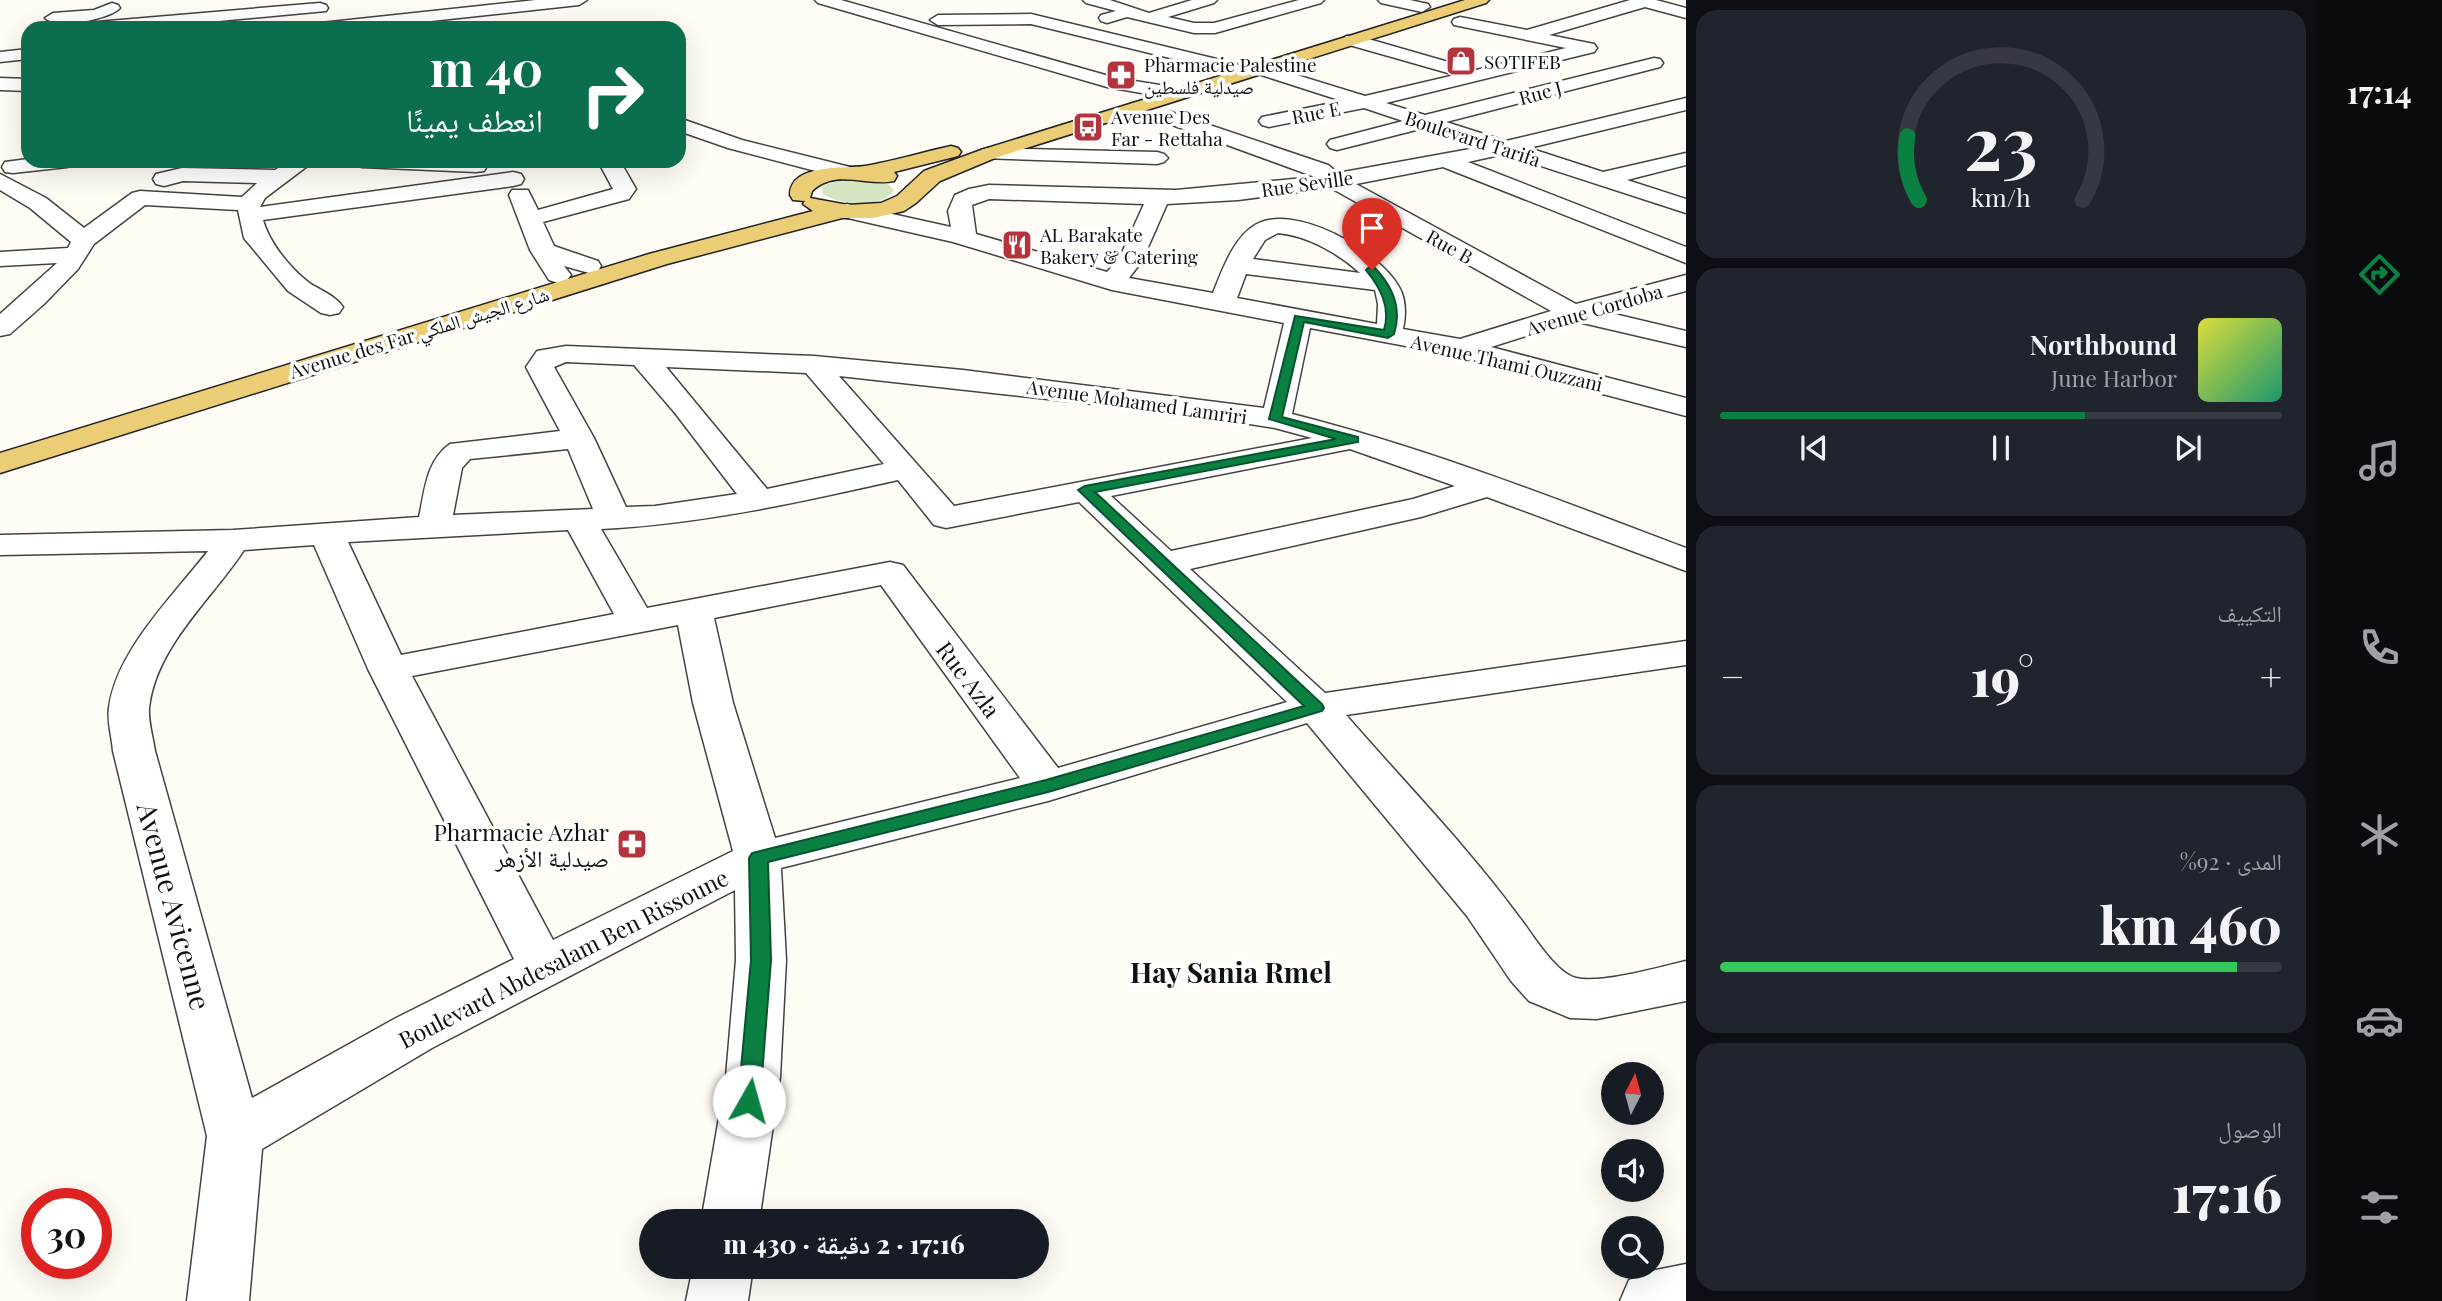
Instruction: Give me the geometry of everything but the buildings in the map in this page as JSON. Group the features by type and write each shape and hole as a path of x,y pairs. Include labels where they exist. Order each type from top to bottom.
{"main road":[{"path":"853,173 928,160 1445,0"},
{"path":"801,192 820,206 844,211 881,209 908,196 934,176 988,154 1481,0"},
{"path":"853,173 901,180 908,196"},
{"name":"Avenue des Far شارع الجيش الملكي","path":"0,447 709,229 801,192 815,178 853,173"},
{"name":"Avenue des Far شارع الجيش الملكي","path":"0,463 658,259 844,211"}],"street":[{"path":"49,21 55,8 82,0 112,4"},
{"path":"414,19 404,3 427,0"},
{"path":"394,21 579,0"},
{"path":"823,0 903,20 1114,83 1158,90"},
{"path":"1091,0 1126,9 1129,13"},
{"path":"1180,0 1203,2"},
{"path":"1071,28 1129,13 1194,28 1219,28 1316,0"},
{"path":"1387,0 1422,7"},
{"path":"1527,35 1642,1 1685,12"},
{"path":"1150,17 1203,2"},
{"path":"1246,3 1282,10"},
{"path":"60,21 97,15 112,4"},
{"path":"153,21 319,4 338,21"},
{"path":"546,5 559,18"},
{"path":"903,20 1021,18 1231,68"},
{"path":"1460,22 1675,68"},
{"path":"1058,67 1194,28"},
{"path":"1352,40 1473,74"},
{"name":"Rue E","path":"1269,121 1362,103 1473,74 1601,51"},
{"path":"0,57 21,55"},
{"name":"Rue J","path":"1337,144 1654,63"},
{"name":"Boulevard Tarifa","path":"1261,69 1686,206"},
{"path":"1114,83 1135,98"},
{"path":"0,84 21,85"},
{"name":"Rue Seville","path":"961,229 962,199 978,193 1159,196 1236,194 1333,180 1510,148 1686,104"},
{"name":"Rue B","path":"1171,118 1320,170 1333,180 1573,313"},
{"path":"686,126 735,144 853,173"},
{"path":"735,144 801,192"},
{"path":"988,154 1157,158"},
{"path":"1600,180 1686,159"},
{"path":"1443,160 1686,256"},
{"path":"9,163 38,203 80,248"},
{"path":"293,168 257,193 249,209 256,238 297,286 330,307"},
{"path":"477,168 510,170"},
{"path":"529,219 621,194 625,189 613,168"},
{"path":"140,198 249,209 510,170"},
{"path":"510,170 542,250 558,275"},
{"path":"0,328 39,295 80,248 160,181 176,175 280,177"},
{"name":"Avenue Thami Ouzzani","path":"908,196 961,229"},
{"path":"1112,282 1129,261 1159,196"},
{"name":"Avenue Thami Ouzzani","path":"844,211 961,229 1112,282 1461,348 1686,407"},
{"path":"961,229 986,215"},
{"path":"1122,220 1149,221"},
{"path":"1222,304 1238,265 1256,237 1274,225 1283,224 1324,239 1372,270 1384,284 1391,306 1392,323 1388,334"},
{"path":"0,258 80,248"},
{"path":"542,250 589,266"},
{"path":"1238,265 1384,284"},
{"name":"Avenue Cordoba","path":"1461,348 1573,313 1686,283"},
{"path":"1573,313 1686,339"},
{"path":"1276,419 1299,318"},
{"name":"Avenue Mohamed Lamriri","path":"579,438 540,367 547,357 566,354 814,365 1038,387 1276,419 1353,439 1686,560"},
{"path":"642,357 686,407 759,501"},
{"path":"814,365 946,518 1353,439"},
{"path":"434,526 441,481 450,459 457,453 579,438 597,520 636,621"},
{"path":"5,554 434,526 597,520 696,511 759,501 906,469"},
{"path":"1162,564 1421,507 1488,486"},
{"path":"1085,490 1316,708 1484,904 1529,967 1547,987 1570,998 1597,999 1686,981"},
{"path":"327,534 388,669 542,966"},
{"name":"Avenue Avicenne","path":"218,1301 235,1136 134,751 129,709 146,663 186,600 233,540"},
{"name":"Rue Azla","path":"693,609 890,573 1048,786"},
{"path":"388,669 693,609 713,703 758,858 761,960 753,1077 732,1209"},
{"name":"Boulevard Abdesalam Ben Rissoune","path":"235,1136 414,1033 758,858 1048,786 1316,708 1686,653"},
{"path":"718,1301 721,1279"},
{"path":"1651,1301 1686,1293"}],"green space":[{"path":"847,178 880,181 891,186 894,191 879,201 870,203 849,203 823,194 822,186"}],"place":[{"name":"SOTIFEB","path":"1461,61"},
{"name":"Pharmacie Palestine صيدلية فلسطين","path":"1121,75"},
{"name":"Avenue Des Far - Rettaha","path":"1088,127"},
{"name":"AL Barakate Bakery & Catering","path":"1017,245"},
{"name":"Pharmacie Azhar صيدلية الأزهر","path":"632,844"}],"district":[{"name":"Hay Sania Rmel","path":"1231,971"}],"route":[{"path":"749,1101 761,960 758,858 1048,786 1316,708 1085,490 1353,439 1276,419 1299,318 1388,334 1392,323 1389,296 1384,284 1372,270"}]}
